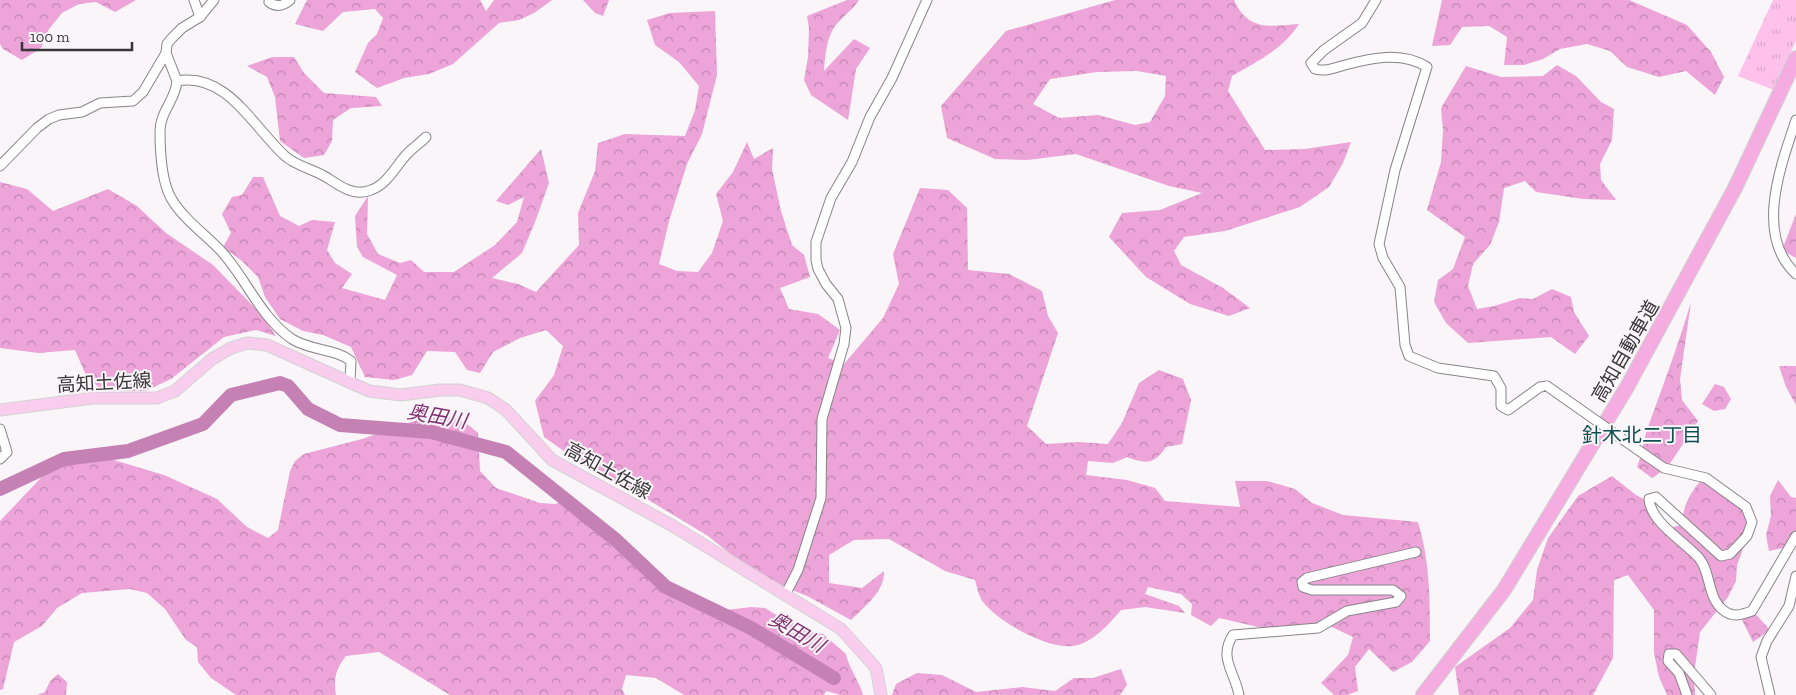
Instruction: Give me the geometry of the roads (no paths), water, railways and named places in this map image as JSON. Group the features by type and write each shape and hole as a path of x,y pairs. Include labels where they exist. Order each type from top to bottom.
{"highway":[{"name":"高知自動車道","path":"1422,695 1504,590 1627,387 1735,188 1796,58"}],"main road":[{"name":"高知土佐線","path":"0,410 94,398 157,398 176,391 212,359 231,348 247,343 267,345 369,391 401,395 440,390 460,390 488,398 506,410 552,460 673,526 841,629 861,649 876,668 881,695"}],"street":[{"path":"194,0 200,17"},
{"path":"0,166 37,128 49,119 59,115 82,112 100,103 133,101 143,92 166,53 167,44 182,28 200,17 214,0"},
{"path":"270,0 269,2 274,6 282,6 290,0"},
{"path":"785,595 798,570 819,507 821,498 822,419 844,344 846,328 838,299 826,284 818,269 816,242 831,198 852,162 870,117 896,70 927,0"},
{"path":"1376,0 1362,23 1324,50 1311,63 1314,69 1323,71 1368,59 1391,57 1420,63 1426,67 1395,170 1379,244 1383,258 1400,287 1403,328 1409,356 1438,368 1494,376 1501,388 1501,406 1508,410 1540,388 1547,386 1664,468 1706,478 1746,507 1752,522 1747,536 1737,549 1730,554 1721,556 1656,497 1649,499 1650,506 1662,523 1701,560 1716,604 1725,612 1736,616 1752,611 1796,536"},
{"path":"166,53 178,81 162,118 160,131 164,177 171,197 221,251 262,309 287,334 314,349 342,354 351,361 350,381"},
{"path":"178,81 200,81 213,85 232,99 286,157 347,190 359,193 372,190 383,183 408,154 426,138"},
{"path":"1796,120 1776,181 1774,201 1776,235 1786,265 1796,274"},
{"path":"0,430 7,452 0,459"},
{"path":"1239,695 1227,666 1226,654 1233,635 1318,628 1348,611 1396,602 1401,596 1393,590 1312,590 1303,587 1302,582 1307,578 1416,552"},
{"path":"1770,695 1762,657 1767,641 1790,606 1796,576"},
{"path":"1688,695 1679,673 1668,661 1669,654 1676,654 1711,695"}],"waterway":[{"name":"奥田川","path":"0,489 64,459 128,451 203,424 231,395 280,383 288,386 308,409 340,425 431,432 506,452 616,540 666,587 751,628 834,678"}],"district":[{"name":"針木北二丁目","path":"1642,435"}]}
